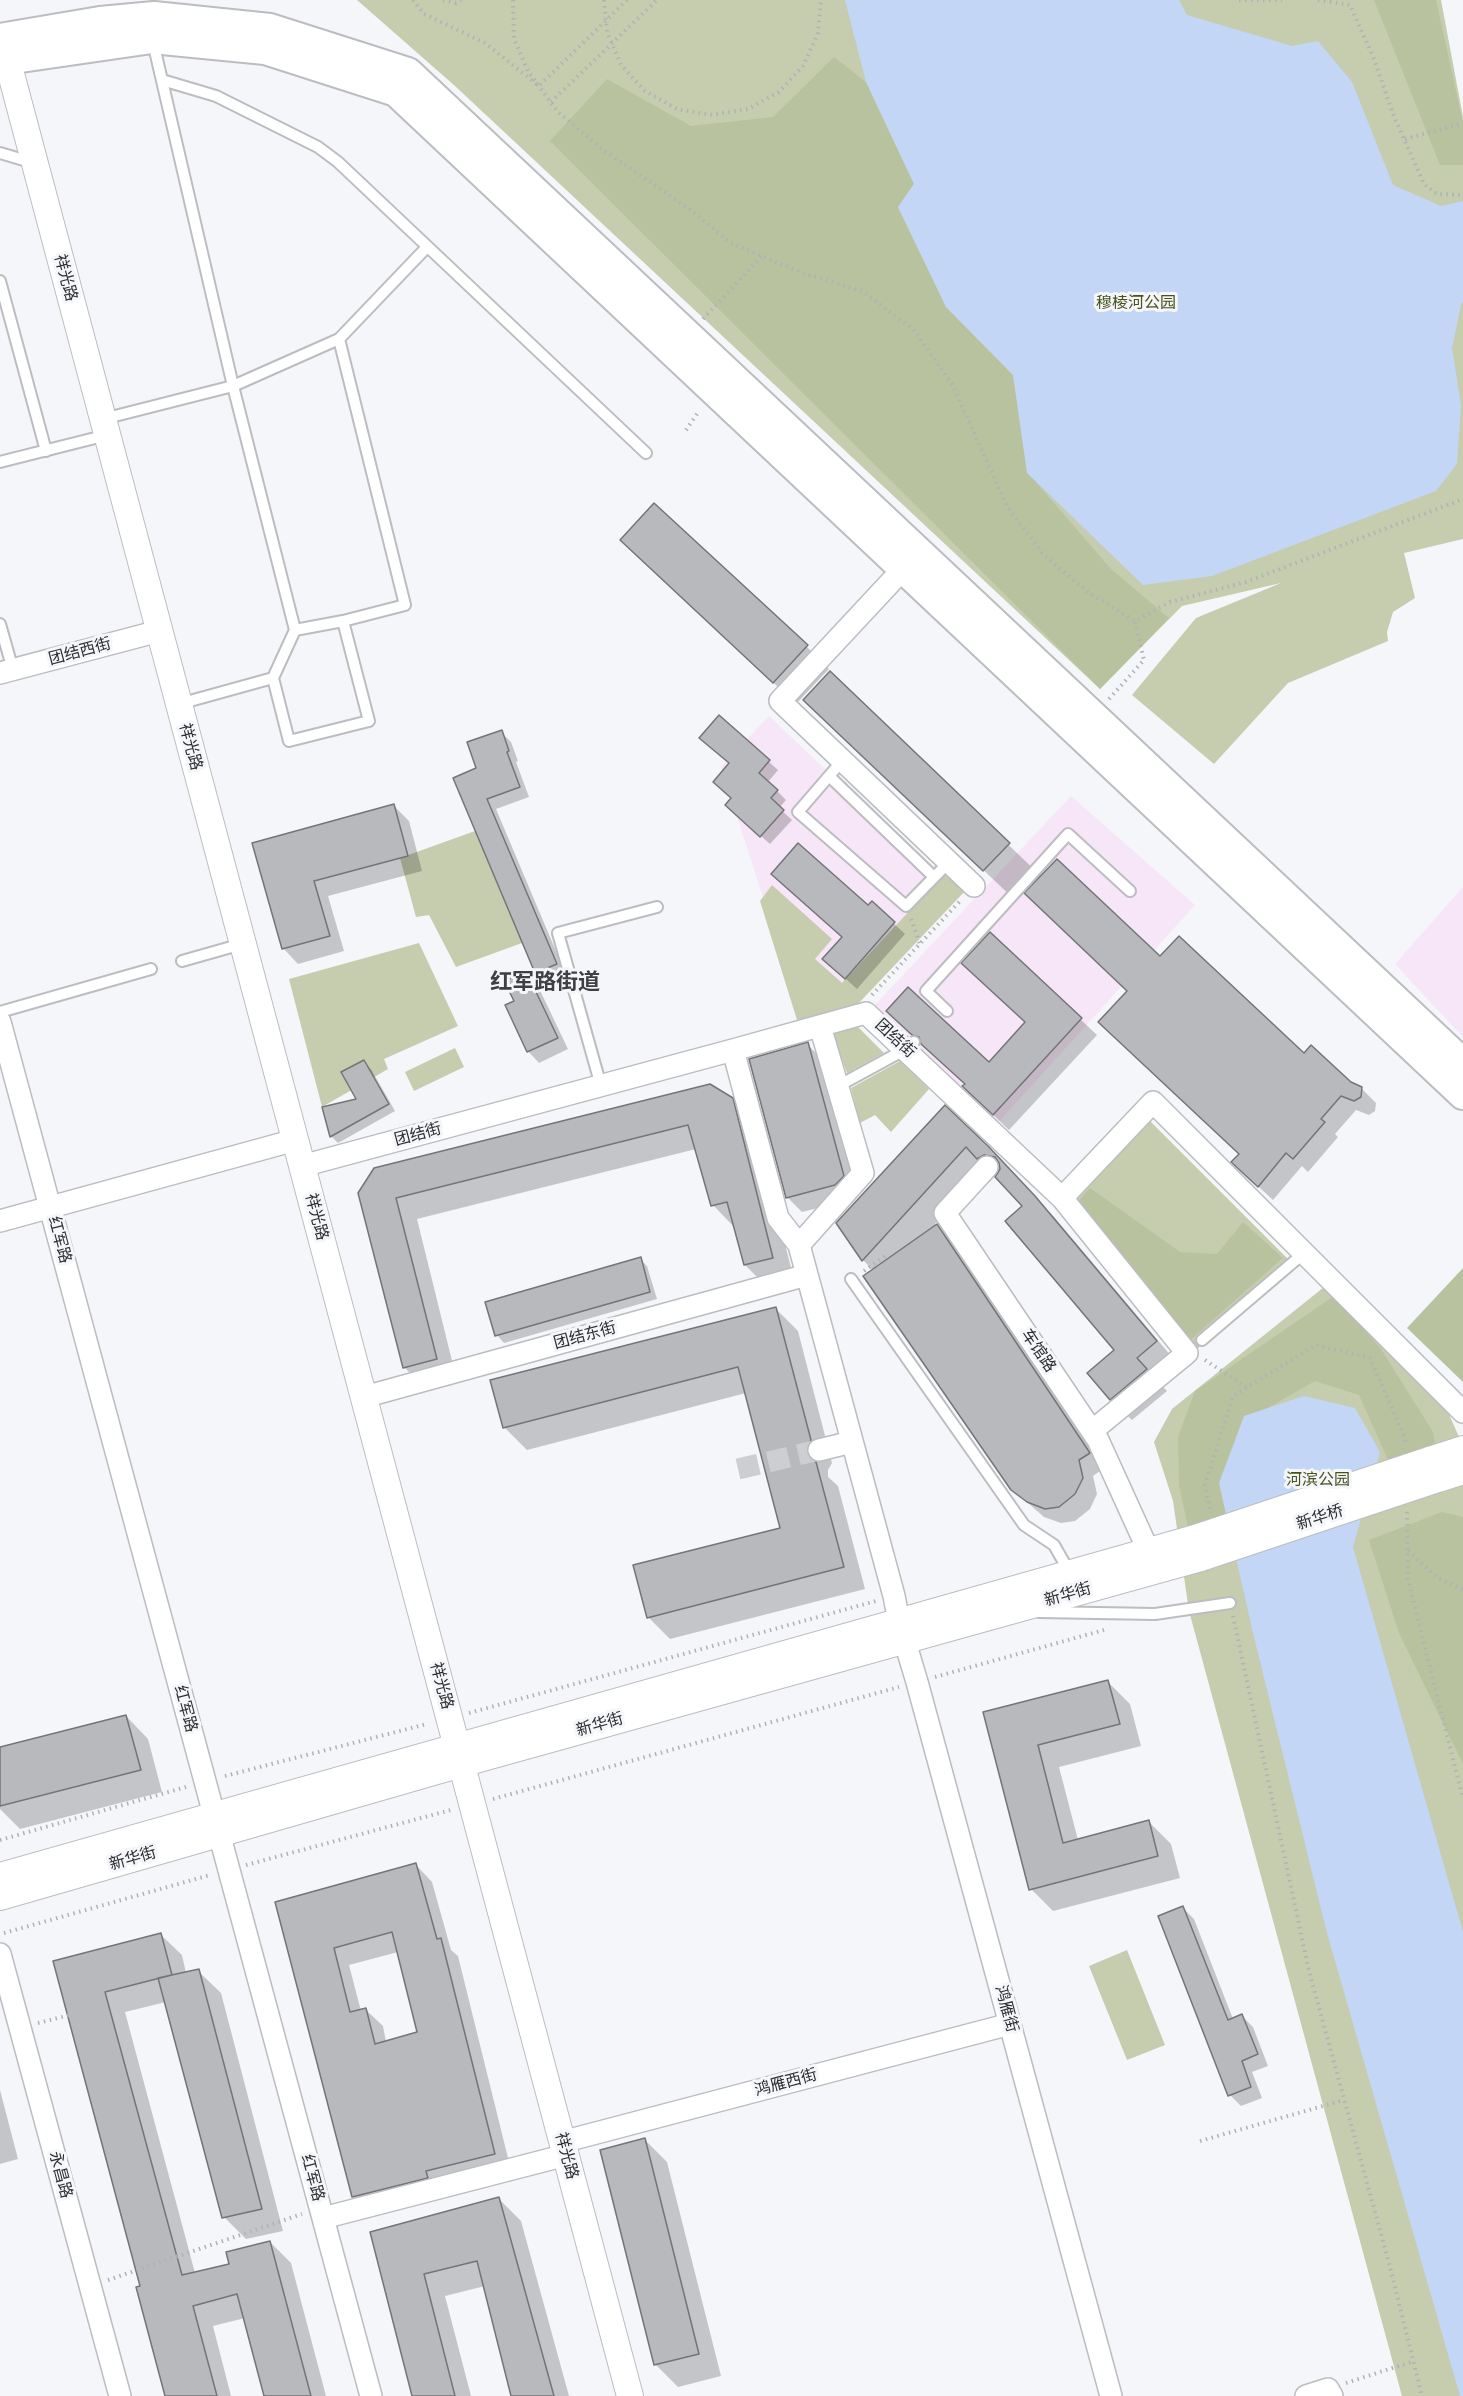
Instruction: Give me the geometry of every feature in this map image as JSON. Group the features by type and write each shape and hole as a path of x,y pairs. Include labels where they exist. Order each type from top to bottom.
{"main road":[{"path":"2,46 100,21 154,16 270,28 408,72 1463,1063"},
{"path":"2,46 152,39 265,50 396,92 1463,1095"}],"street":[{"name":"祥光路","path":"2,46 630,2396"},
{"path":"903,569 780,701 836,768 949,861 974,886"},
{"name":"团结西街","path":"6,671 159,631"},
{"name":"团结街","path":"302,1166 866,1013 910,1046 1062,1198 1177,1341"},
{"name":"红军路","path":"0,1022 371,2396"},
{"path":"733,1050 778,1218 799,1245 863,1173 820,1026"},
{"path":"1062,1198 1153,1102 1463,1412"},
{"path":"0,1221 295,1140"},
{"name":"车馆路","path":"987,1167 945,1213 1098,1440 1149,1552"},
{"name":"鸿雁街","path":"799,1245 1111,2396"},
{"name":"团结东街","path":"364,1397 807,1275"},
{"path":"1092,1431 1187,1353 1177,1341"},
{"path":"819,1450 852,1442"},
{"path":"1434,1470 1463,1449"},
{"path":"1434,1470 1463,1471"},
{"name":"新华桥","path":"1198,1548 1434,1470"},
{"name":"新华街","path":"0,1897 217,1825 902,1631 1071,1573 1149,1552 1198,1548"},
{"name":"新华街","path":"902,1631 1008,1612 1198,1548"},
{"name":"新华街","path":"0,1876 217,1825"},
{"name":"永昌路","path":"0,1954 120,2396"},
{"name":"鸿雁西街","path":"322,2213 564,2149 1010,2024"},
{"path":"1306,2396 1330,2393"}],"lane":[{"path":"152,39 233,386 295,630 273,678 289,741 369,721 343,621"},
{"path":"162,80 216,96 318,147 338,162 646,453"},
{"path":"0,153 34,163"},
{"path":"0,462 46,451 105,427 233,386 339,339 427,247"},
{"path":"0,281 46,451"},
{"path":"295,630 343,621 405,605 339,339"},
{"path":"0,624 6,671"},
{"path":"179,704 273,678"},
{"path":"934,877 836,768 798,812 906,906 934,877 949,861"},
{"path":"947,1011 926,991 1068,834 1130,891"},
{"path":"601,1086 558,933 657,907"},
{"path":"182,961 243,944"},
{"path":"0,1012 151,969"},
{"path":"838,1086 910,1046"},
{"path":"1202,1340 1304,1253"},
{"path":"851,1280 1024,1525 1054,1545 1071,1573"},
{"path":"1008,1612 1155,1614 1230,1603"}],"path":[{"path":"413,0 424,14 485,43 539,86"},
{"path":"443,0 456,3 461,0"},
{"path":"514,0 514,39 528,70 557,111 602,149 692,211 731,243 805,274 862,291 913,329 952,384 1006,506 1044,555 1089,593 1135,621 1144,660 1104,705"},
{"path":"604,0 607,32 616,54 621,65 645,92 677,109 712,115 748,109 779,92 803,66 818,33 821,0"},
{"path":"539,86 627,0"},
{"path":"551,102 657,0"},
{"path":"1239,0 1282,0"},
{"path":"1318,0 1349,2 1424,184 1437,194 1463,195"},
{"path":"1405,139 1460,124"},
{"path":"696,326 762,256"},
{"path":"1135,621 1170,602 1246,582 1463,499"},
{"path":"858,1015 864,1004 974,886"},
{"path":"906,906 920,944"},
{"path":"851,1280 885,1256"},
{"path":"1177,1341 1246,1387"},
{"path":"1212,1517 1205,1485 1233,1396 1316,1345 1370,1358 1406,1438 1406,1450"},
{"path":"1398,1513 1408,1508 1408,1579 1463,1799"},
{"path":"1408,1551 1438,1578 1463,1590"},
{"path":"1230,1603 1309,1971 1422,2396"},
{"path":"0,1934 1108,1629 1126,1614"},
{"path":"20,2027 70,2015"},
{"path":"1200,2141 1344,2100"},
{"path":"90,2286 322,2213"},
{"path":"1330,2393 1414,2361"}],"shaded area":[{"path":"769,716 957,894 855,996 799,1009 721,767"},
{"path":"1071,796 1195,905 997,1124 873,1007"},
{"path":"1463,887 1463,1037 1395,964"}],"green space":[{"name":"穆棱河公园","path":"357,0 1441,0 1463,117 1463,539 1404,553 1415,598 1393,612 1387,632 1388,641 1288,683 1214,764 1132,695 1196,618 1281,583 1182,606 1100,689 455,86"},
{"path":"1374,0 1436,0 1463,123 1463,165 1440,165"},
{"path":"834,57 866,82 914,184 898,207 946,307 1013,375 1028,473 1111,569 1169,618 1100,689 550,141 607,79 691,126 773,117"},
{"path":"475,831 522,943 456,967 429,915 416,917 400,858"},
{"path":"944,874 965,891 857,1005 797,1020 760,901 772,885 832,939 815,959 842,983"},
{"path":"419,943 458,1026 384,1059 388,1069 322,1107 289,979"},
{"path":"856,1025 884,1053 847,1073 832,1033"},
{"path":"455,1048 464,1067 414,1091 405,1072"},
{"path":"900,1061 929,1089 891,1132 875,1115 860,1123 851,1088"},
{"path":"1146,1117 1295,1266 1197,1349 1072,1197"},
{"path":"1090,1188 1180,1252 1217,1254 1243,1222 1283,1258 1190,1340 1077,1203"},
{"path":"1463,1268 1463,1382 1407,1328"},
{"name":"河滨公园","path":"1339,1275 1448,1412 1463,1446 1463,2396 1402,2396 1189,1611 1173,1501 1154,1442 1172,1409"},
{"path":"1334,1296 1381,1349 1433,1432 1438,1461 1397,1456 1416,1469 1393,1471 1359,1395 1315,1381 1247,1420 1232,1511 1189,1532 1179,1485 1178,1437 1195,1391"},
{"path":"1442,1512 1463,1517 1463,1764 1399,1633 1369,1540"},
{"path":"1127,1950 1165,2045 1127,2060 1089,1966"}],"water":[{"path":"845,0 1179,0 1187,15 1292,46 1318,41 1352,82 1393,185 1441,206 1463,201 1463,302 1452,348 1461,405 1457,464 1436,491 1212,576 1143,585 1027,473 1013,375 946,307 898,207 914,184 866,82"},
{"path":"1304,1396 1355,1408 1380,1452 1353,1547 1463,1932 1463,2396 1460,2396 1327,1933 1253,1633 1219,1483 1244,1416"}],"building":[{"path":"654,503 808,645 773,683 620,540"},
{"path":"830,671 1010,843 983,871 803,700"},
{"path":"719,715 770,760 759,773 778,790 771,798 784,810 760,837 725,805 731,798 713,782 729,763 699,738"},
{"path":"502,730 509,751 507,752 520,787 487,799 557,964 535,973 453,778 476,768 467,742"},
{"path":"394,804 408,856 314,881 330,936 282,949 252,843"},
{"path":"798,843 868,905 872,901 895,922 845,979 822,959 842,937 771,874"},
{"path":"1057,859 1160,956 1179,936 1304,1053 1311,1045 1351,1082 1362,1087 1361,1097 1354,1101 1341,1096 1321,1119 1325,1122 1293,1159 1286,1153 1258,1187 1231,1162 1239,1154 1098,1022 1127,991 1024,893"},
{"path":"990,932 1082,1018 993,1115 962,1086 965,1084 921,1044 919,1037 912,1035 886,1011 908,987 989,1062 1025,1022 961,963"},
{"path":"526,971 558,1038 527,1052 505,1005 514,1001 504,981"},
{"path":"808,1042 844,1176 835,1185 786,1198 749,1059"},
{"path":"364,1060 389,1104 330,1137 322,1107 356,1099 341,1072"},
{"path":"710,1084 733,1098 773,1258 744,1265 727,1202 711,1206 688,1125 396,1198 437,1359 403,1368 358,1193 374,1168"},
{"path":"945,1105 1035,1196 1157,1341 1137,1358 1147,1369 1110,1400 1087,1373 1114,1350 1005,1221 1022,1206 995,1177 1000,1169 995,1157 984,1155 977,1159 966,1147 862,1261 836,1223"},
{"path":"937,1224 1090,1453 1079,1460 1083,1478 1075,1494 1059,1507 1045,1509 1027,1502 1011,1490 863,1276"},
{"path":"641,1257 650,1292 495,1336 485,1302"},
{"path":"776,1307 811,1440 807,1447 807,1454 816,1462 844,1567 647,1618 633,1565 780,1528 738,1367 503,1428 490,1380"},
{"path":"1108,1680 1120,1724 1038,1745 1063,1843 1149,1820 1158,1856 1029,1890 983,1712"},
{"path":"126,1715 141,1770 0,1806 0,1747"},
{"path":"416,1863 437,1939 441,1938 495,2154 426,2171 428,2178 352,2197 275,1902","holes":["392,1932 417,2032 375,2044 366,2008 350,2012 334,1948"]},
{"path":"1183,1906 1228,2020 1242,2014 1258,2054 1242,2061 1251,2087 1228,2096 1158,1916"},
{"path":"161,1933 172,1975 105,1992 182,2275 229,2264 226,2252 270,2241 311,2396 264,2396 237,2294 193,2306 217,2396 165,2396 136,2287 140,2286 53,1961"},
{"path":"199,1969 262,2209 222,2218 158,1978"},
{"path":"645,2138 699,2354 654,2365 600,2150"},
{"path":"499,2197 554,2396 511,2396 477,2261 424,2274 455,2396 412,2396 370,2232"}],"tunnel":[{"path":"738,1469 819,1450"}],"district":[{"name":"红军路街道","path":"545,983"}]}
